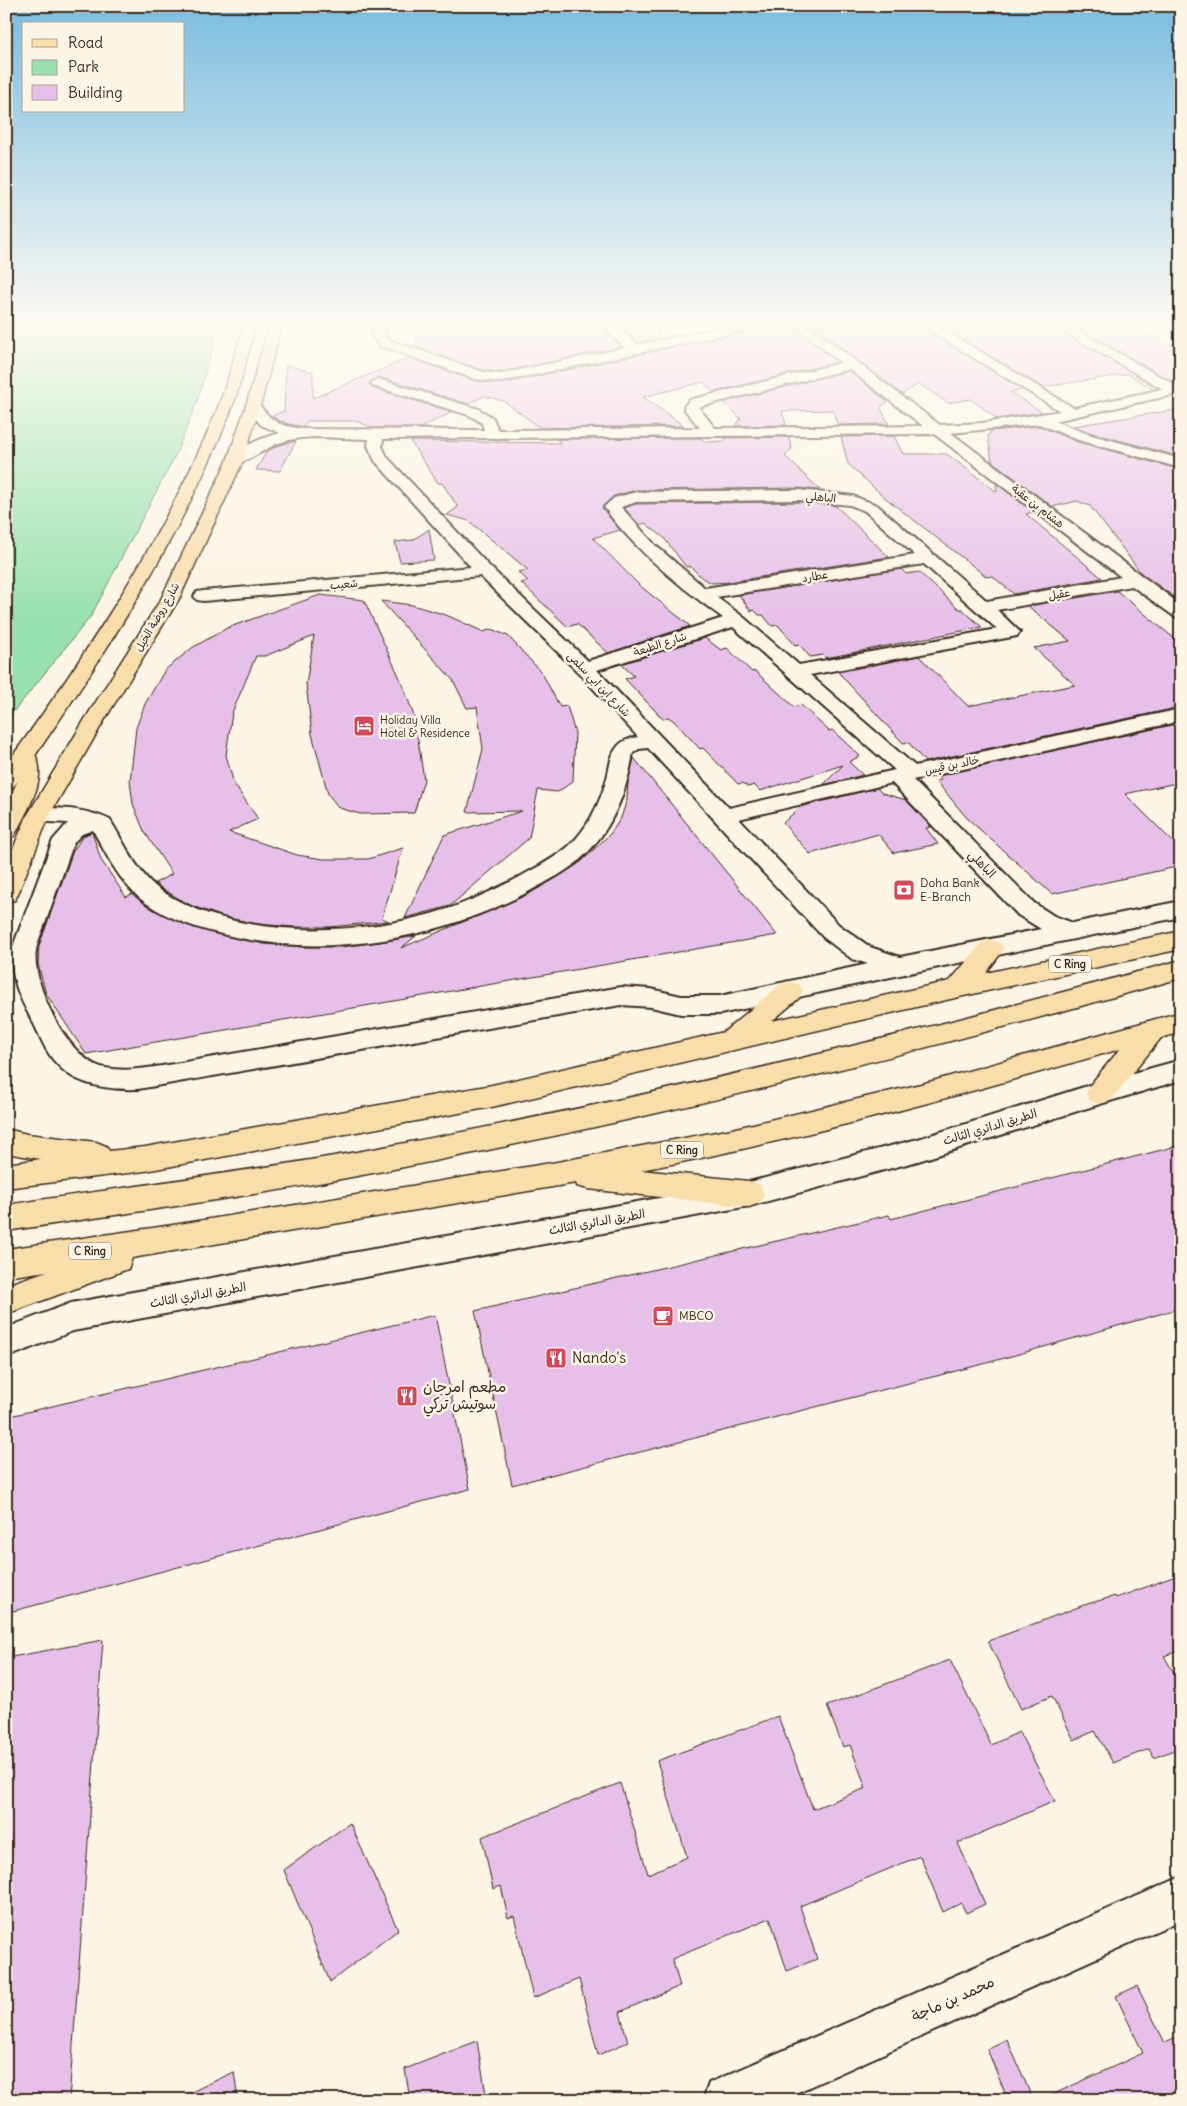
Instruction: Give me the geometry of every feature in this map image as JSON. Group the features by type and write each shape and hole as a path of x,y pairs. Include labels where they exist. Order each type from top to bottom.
{"main road":[{"path":"6,782 113,626 165,531 200,463 217,424"},
{"name":"شارع روضة الخيل","path":"6,894 38,816 95,719 170,599 235,461 247,424"},
{"path":"6,831 24,796 28,782 24,756"},
{"name":"C Ring","path":"6,1176 145,1159 492,1096 959,988 1181,940"},
{"path":"959,988 991,949"},
{"path":"6,1218 339,1167 602,1114 830,1063 1039,1009 1181,969"},
{"path":"730,1042 790,990"},
{"name":"C Ring","path":"6,1263 173,1238 557,1174 732,1141 916,1096 1181,1022"},
{"path":"1100,1093 1153,1029"},
{"path":"6,1141 52,1149 145,1159"},
{"path":"557,1174 749,1194"},
{"path":"6,1300 173,1238"}],"street":[{"path":"269,424 278,429 299,433 377,435 492,432 712,433 939,430 1005,424"},
{"path":"489,424 492,432"},
{"path":"704,424 712,433"},
{"name":"هشام بن عقبة","path":"932,424 1135,580 1180,611"},
{"path":"1051,424 1083,437 1181,464"},
{"path":"235,461 255,446 276,438 299,433"},
{"name":"شارع ابن ابي سلمى","path":"377,435 375,446 377,454 484,571 584,668 832,931 861,953 900,966"},
{"name":"الباهلي","path":"794,672 1011,632 871,508 853,500 799,495 636,497 625,499 613,505 612,507 649,548 702,594 736,620 904,775 1026,909 1046,922 1072,931"},
{"name":"عطارد","path":"702,594 929,558"},
{"name":"شعيب","path":"203,596 484,571"},
{"name":"عقيل","path":"984,607 1135,580"},
{"name":"شارع الطبعة","path":"584,668 736,620"},
{"name":"خالد بن قيس","path":"725,816 1181,715"},
{"path":"38,816 82,818 96,821 102,825 134,879 154,897 180,913 213,925 275,935 327,936 389,931 442,918 475,906 506,893 558,863 581,846 606,809 617,782 622,753 625,749 635,743 654,742"},
{"path":"96,821 74,829 64,840 24,949 23,964 28,991 68,1060 86,1072 108,1079 134,1080 162,1076 621,996 643,997 681,1005 720,1005 1181,909"},
{"path":"1026,909 1031,924 1030,939"},
{"path":"821,984 833,962 834,941 832,931"},
{"name":"الطريق الدائري الثالث","path":"6,1343 71,1317 749,1194 918,1150 1100,1093 1181,1070"},
{"name":"محمد بن ماجة","path":"726,2100 1181,1898"}],"green space":[{"path":"6,424 188,424 175,456 91,616 6,721"}],"building":[{"path":"290,424 305,424 304,427"},
{"path":"364,424 427,424 420,428 373,428"},
{"path":"535,424 682,424 684,426 540,428"},
{"path":"736,424 786,425 735,426"},
{"path":"1084,424 1181,424 1181,457 1089,432 1073,426"},
{"path":"1039,426 1078,442 1181,470 1181,602 1142,574 1090,506 1077,501 1053,507 992,461 988,436 991,431"},
{"path":"894,436 903,454 947,454 997,492 996,483 1033,512 1026,514 1102,578 1014,594 992,576 987,577 883,496 848,464 841,437"},
{"path":"789,437 792,449 785,456 820,490 799,488 636,490 614,496 603,506 602,508 620,530 593,538 639,585 690,626 608,653 577,624 568,627 521,583 528,581 518,572 528,570 469,521 447,515 458,507 442,483 438,483 410,441 561,443 556,439 700,438 706,442 724,441 726,438"},
{"path":"296,441 280,471 256,470 267,451"},
{"path":"799,502 836,506 889,557 712,583 702,578 690,566 686,567 664,538 645,523 639,525 624,508 636,504"},
{"path":"429,529 434,560 400,562 395,542 413,540"},
{"path":"901,569 906,574 919,572 959,609 962,609 982,627 826,658 823,655 810,657 799,644 795,645 778,625 772,626 763,615 759,615 754,610 751,611 739,595"},
{"path":"1117,591 1181,644 1181,707 925,762 908,742 903,743 838,672 919,656 968,706 1075,685 1034,648 1070,641 1028,606"},
{"path":"320,595 364,600 403,685 415,719 424,780 414,813 360,814 339,808 328,794 312,734 306,684 314,636 265,656 256,656 232,713 226,755 234,784 258,819 229,832 297,855 323,859 368,859 403,848 382,918 389,921 330,927 294,927 258,924 224,917 192,906 155,883 172,874 144,831 133,804 130,781 136,728 145,704 165,670 192,648 227,628"},
{"path":"381,601 412,605 446,615 484,632 491,629 508,636 542,673 560,707 567,706 575,733 573,781 558,792 538,790 529,838 450,906 405,918 444,835 522,811 467,812 483,749 477,707 467,708 453,680"},
{"path":"705,638 721,650 727,648 752,672 755,671 792,705 795,707 801,705 829,731 832,730 860,756 849,762 863,775 823,785 843,765 760,791 754,785 748,787 743,783 738,784 703,748 700,749 674,721 668,717 663,719 625,679 634,676 621,664"},
{"path":"1181,723 1181,782 1125,794 1181,850 1181,866 1052,894 967,818 936,781 941,780 938,776"},
{"path":"634,758 777,935 86,1054 46,994 38,964 39,946 73,851 83,836 92,832 101,860 126,897 132,894 154,910 194,928 264,944 302,947 341,947 416,936 401,948 527,895 581,862 611,833 621,818 627,799 628,782"},
{"path":"877,788 882,793 906,800 931,827 926,828 938,844 894,853 878,834 810,854 783,823 800,807"},
{"path":"1181,1145 1181,1308 987,1363 512,1485 475,1311 889,1215 891,1219"},
{"path":"435,1315 470,1489 6,1613 6,1417"},
{"path":"1181,1574 1181,1650 1164,1656 1181,1685 1181,1747 1154,1758 1149,1749 1113,1763 1095,1731 1074,1740 1052,1696 1021,1709 988,1641 1084,1605 1115,1596 1116,1598"},
{"path":"103,1640 69,2100 6,2100 6,1658"},
{"path":"950,1660 991,1745 1019,1732 1055,1801 958,1843 985,1904 966,1913 961,1903 943,1912 920,1856 800,1906 817,1959 787,1971 770,1918 672,1959 680,1986 620,2012 628,2042 598,2055 579,1979 533,1998 514,1916 508,1918 501,1886 493,1889 482,1837 620,1783 648,1874 687,1857 657,1761 778,1716 813,1809 866,1788 850,1745 843,1747 827,1706"},
{"path":"350,1823 398,1930 330,1982 284,1870"},
{"path":"1137,1986 1165,2043 1181,2036 1181,2100 1041,2100 1143,2053 1116,1996"},
{"path":"1007,2039 1033,2100 1008,2100 987,2049"},
{"path":"477,2041 487,2100 410,2100 405,2069"},
{"path":"234,2072 238,2100 174,2100"}],"place":[{"name":"Holiday Villa Hotel & Residence","path":"364,726"},
{"name":"Doha Bank E-Branch","path":"904,890"},
{"name":"MBCO","path":"663,1316"},
{"name":"Nando's","path":"556,1358"},
{"name":"مطعم امرجان سوتيش تركي","path":"407,1396"}]}
